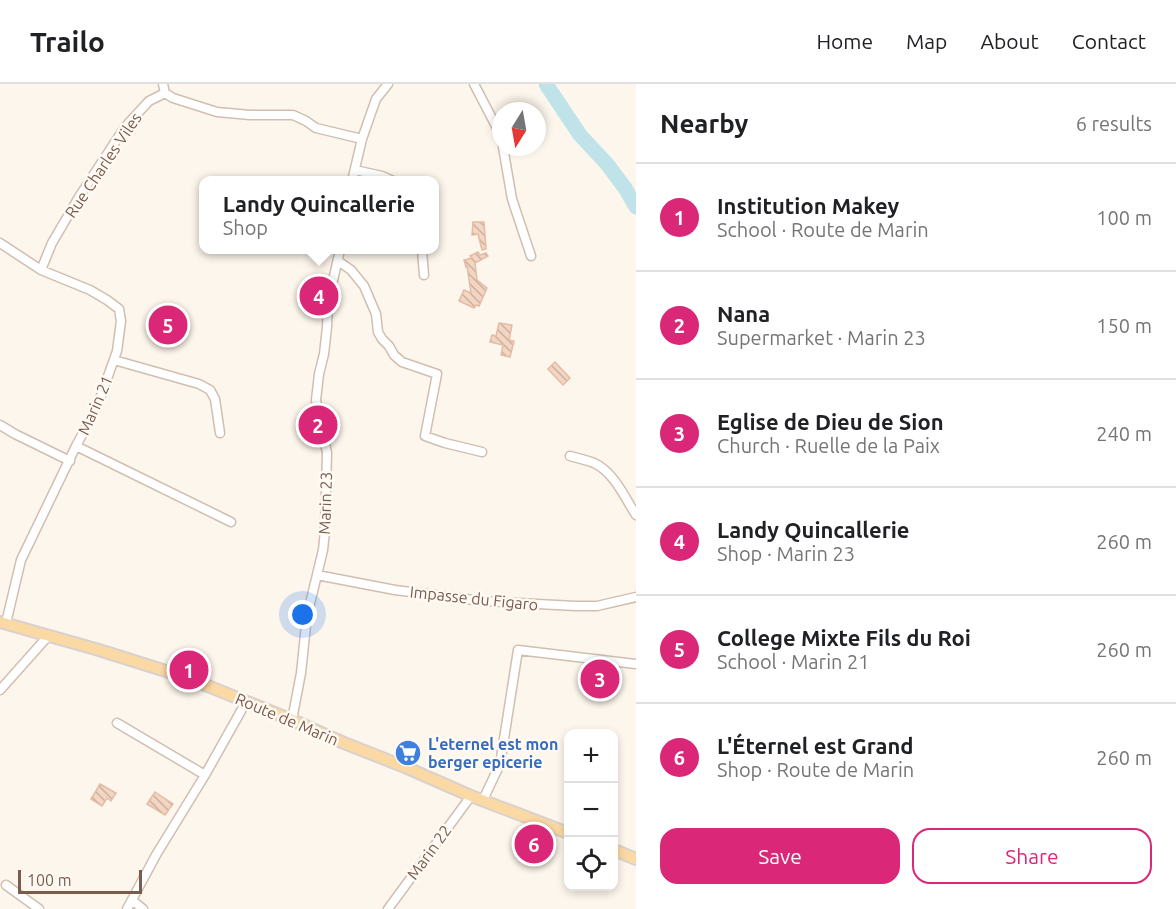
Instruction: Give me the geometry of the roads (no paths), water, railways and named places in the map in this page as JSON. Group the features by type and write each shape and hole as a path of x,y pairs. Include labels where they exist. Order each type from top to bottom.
{"main road":[{"name":"Route de Marin","path":"3,622 188,678 471,796 564,831"},
{"path":"618,852 636,859"}],"street":[{"path":"353,176 362,139 376,99 388,84"},
{"path":"474,84 492,118"},
{"name":"Rue Charles Viles","path":"41,270 52,243 125,127 149,101 164,89 173,98 217,112 293,115 316,128 362,139"},
{"path":"505,156 512,200 531,256"},
{"path":"355,170 382,176"},
{"name":"Marin 21","path":"0,243 41,270 90,290 107,300 118,309 122,321 117,351 97,406 21,560 3,622"},
{"name":"Marin 23","path":"292,720 301,673 307,616 324,540 327,453 316,400 325,345 328,303 339,254"},
{"path":"422,254 424,275"},
{"path":"338,261 351,270 364,286 376,314 378,332 394,355 402,362 437,374 425,436 482,452"},
{"path":"114,360 200,384 210,390 215,399 220,433"},
{"path":"0,424 15,434 70,461"},
{"path":"76,446 231,522"},
{"path":"570,456 594,463 605,471 636,515"},
{"name":"Impasse du Figaro","path":"317,575 395,590 482,601 597,606 633,598"},
{"path":"0,690 49,635"},
{"path":"483,800 500,764 518,650 636,664"},
{"path":"127,909 246,702"},
{"path":"117,723 205,775"},
{"name":"Marin 22","path":"388,909 471,796"},
{"path":"6,885 39,909"},
{"path":"132,900 142,909"}],"waterway":[{"path":"546,84 580,135 607,164 636,207"}],"place":[{"name":"Landy Quincallerie","path":"319,296"},
{"name":"College Mixte Fils du Roi","path":"168,325"},
{"name":"Nana","path":"318,425"},
{"name":"Institution Makey","path":"189,670"},
{"name":"Eglise de Dieu de Sion","path":"600,679"},
{"name":"L'eternel est mon berger epicerie","path":"408,753"},
{"name":"L'Éternel est Grand","path":"534,844"}]}
